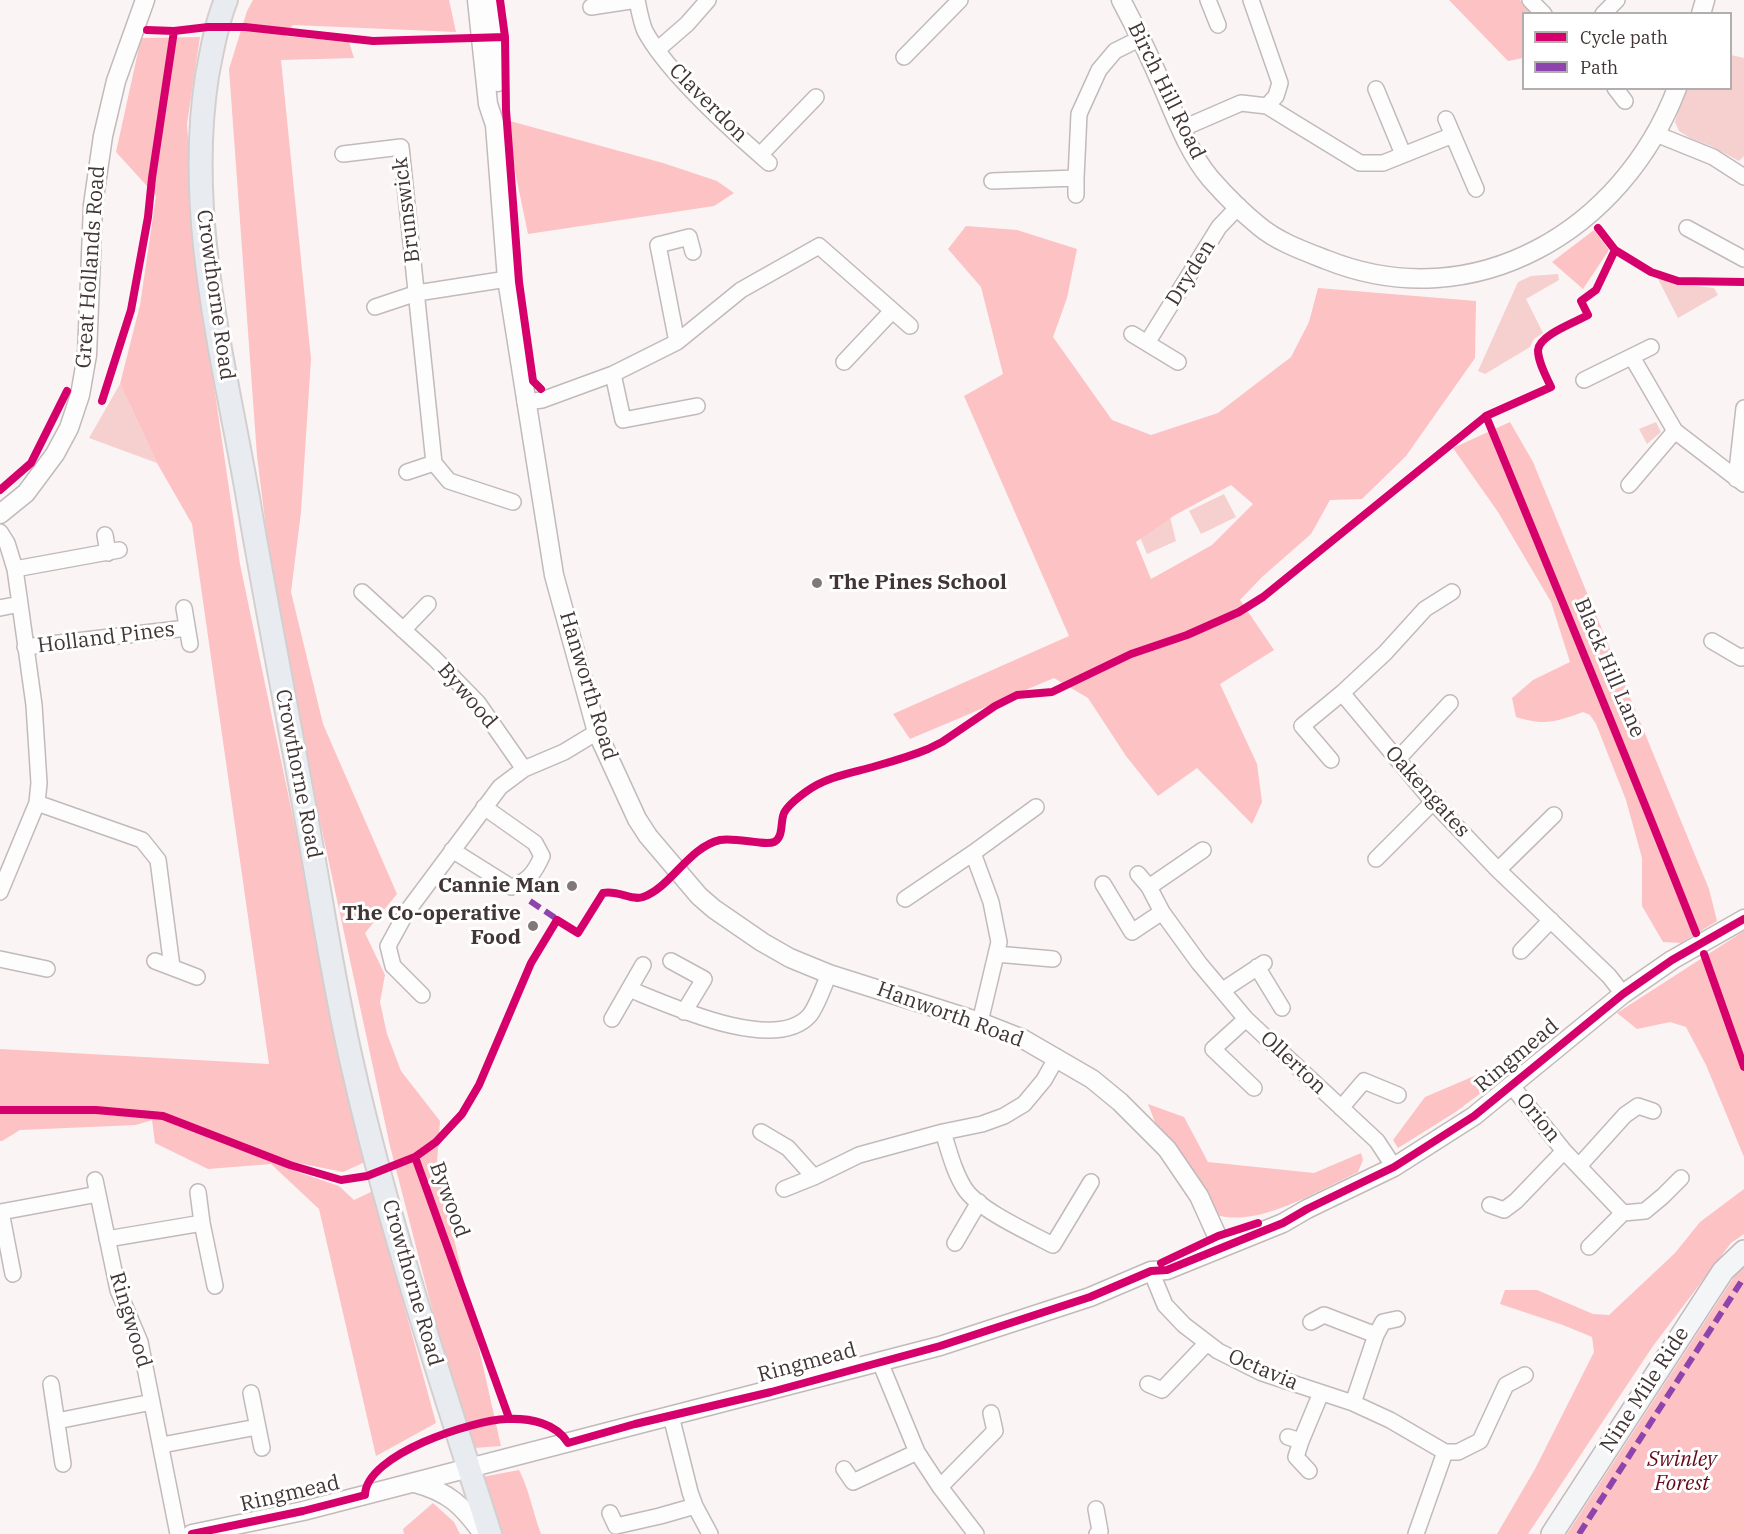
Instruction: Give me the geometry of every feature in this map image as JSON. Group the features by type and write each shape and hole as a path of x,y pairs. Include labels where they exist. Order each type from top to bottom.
{"main road":[{"name":"Crowthorne Road","path":"226,0 210,59 201,126 202,214 211,291 267,612 353,1070 419,1311 490,1534"},
{"name":"Nine Mile Ride","path":"1552,1534 1723,1271 1744,1251"}],"street":[{"name":"Great Hollands Road","path":"0,514 26,493 55,454 69,428 80,395 87,356 93,205 103,136 116,81 145,0"},
{"name":"Hanworth Road","path":"477,0 488,104 495,125"},
{"name":"Hanworth Road","path":"492,0 498,101 495,125 507,279 554,575 597,732 637,819 648,836 699,896 762,942 790,958 829,974 980,1022 1023,1039 1092,1079 1120,1102 1167,1149 1199,1196 1220,1241"},
{"name":"Claverdon","path":"591,8 637,0 644,29 657,50 699,98 765,159 816,97"},
{"name":"Claverdon","path":"657,50 687,24 708,0"},
{"name":"Birch Hill Road","path":"1121,0 1141,38 1181,129 1210,177 1260,227 1296,248 1353,271 1410,278 1461,274 1496,266 1534,251 1580,223 1616,190 1656,134 1676,90"},
{"path":"1208,0 1218,24"},
{"path":"1251,0 1280,83 1276,96 1267,106"},
{"path":"1530,0 1542,12"},
{"path":"1606,12 1617,0"},
{"path":"904,57 953,2"},
{"path":"1076,195 1079,114 1099,70 1115,51 1141,38"},
{"path":"1377,89 1403,154"},
{"path":"1617,90 1625,101"},
{"path":"1181,129 1240,103 1267,106 1360,162 1383,163 1453,135"},
{"path":"1446,119 1476,189"},
{"path":"1656,134 1713,157 1744,177"},
{"name":"Brunswick","path":"344,154 401,147 434,463"},
{"path":"992,181 1076,178"},
{"name":"Dryden","path":"1148,343 1219,227 1239,206"},
{"path":"1687,228 1744,259"},
{"path":"677,342 658,245 689,237 693,252"},
{"path":"525,402 542,400 613,374 677,342 741,290 825,243 892,311 910,326"},
{"name":"Brunswick","path":"375,307 417,293 507,279"},
{"path":"844,362 892,311"},
{"path":"1132,334 1178,362"},
{"path":"1584,381 1651,347"},
{"path":"1632,357 1675,431 1740,482"},
{"path":"613,374 623,420 697,406"},
{"path":"1740,482 1744,408"},
{"path":"1629,485 1675,431"},
{"path":"407,472 434,463 449,481 513,502"},
{"name":"Holland Pines","path":"0,532 7,543 15,569 34,705 39,783 38,803 0,892"},
{"path":"15,569 114,552 105,536"},
{"name":"Bywood","path":"362,592 434,658 478,703 524,769"},
{"path":"1331,760 1302,726 1377,662 1425,609 1452,592"},
{"path":"0,608 20,604"},
{"path":"403,630 428,604"},
{"name":"Holland Pines","path":"184,608 190,644"},
{"name":"Holland Pines","path":"25,647 187,628"},
{"path":"1712,641 1741,658 1744,656"},
{"name":"Oakengates","path":"1342,693 1433,802 1498,870 1609,976 1623,994"},
{"path":"1398,759 1450,703"},
{"path":"422,995 393,966 388,946 406,913 500,787 524,769 564,752 597,732"},
{"path":"1376,859 1433,802"},
{"path":"38,803 142,840 158,860 172,967"},
{"path":"452,850 511,888 523,884 535,870 542,856 535,843 484,807"},
{"path":"905,900 1036,807"},
{"path":"1498,870 1554,815"},
{"path":"1149,887 1203,850"},
{"path":"973,853 991,902 999,942 980,1022"},
{"name":"Ollerton","path":"1138,874 1199,963 1246,1019 1377,1141 1394,1167"},
{"path":"1103,884 1132,932 1162,912"},
{"name":"Ringmead","path":"192,1534 303,1511 771,1392 940,1346 1090,1297 1151,1271 1167,1270 1220,1241 1283,1223 1394,1167 1474,1116 1623,994 1672,960 1744,919"},
{"path":"1521,951 1551,920"},
{"path":"996,954 1053,959"},
{"path":"0,958 47,969"},
{"path":"155,961 197,977"},
{"path":"671,961 704,979 684,1012"},
{"path":"612,1019 643,965"},
{"name":"Ollerton","path":"1223,990 1260,965 1282,1008"},
{"path":"629,989 684,1012 731,1026 779,1031 796,1025 810,1015 829,974"},
{"name":"Ollerton","path":"1246,1019 1207,1055 1254,1088"},
{"path":"784,1189 859,1155 982,1124 1004,1116 1024,1104 1044,1080 1057,1057"},
{"name":"Ollerton","path":"1341,1107 1364,1080 1398,1095"},
{"name":"Orion","path":"1511,1085 1564,1151 1623,1213"},
{"path":"1579,1166 1625,1115 1638,1106 1653,1111"},
{"path":"761,1132 788,1148 814,1177"},
{"path":"943,1132 953,1163 966,1191 1002,1217 1053,1245 1091,1182"},
{"name":"Orion","path":"1490,1205 1504,1210 1516,1201 1564,1151"},
{"path":"1589,1247 1623,1213 1645,1210 1669,1201 1681,1178"},
{"name":"Ringwood","path":"13,1274 1,1212 96,1187 118,1290 140,1342 178,1534"},
{"path":"198,1192 215,1286"},
{"path":"955,1243 979,1202"},
{"path":"106,1239 202,1223"},
{"name":"Octavia","path":"1151,1271 1165,1305 1206,1344 1262,1373 1353,1403 1445,1452"},
{"path":"1311,1322 1324,1315 1376,1335"},
{"path":"1353,1403 1376,1335 1383,1322 1398,1319"},
{"name":"Octavia","path":"1148,1384 1162,1390 1206,1344"},
{"path":"880,1362 916,1452 976,1534"},
{"path":"1416,1534 1445,1452 1458,1452 1480,1441 1506,1385 1525,1375"},
{"path":"51,1384 63,1464"},
{"path":"251,1393 262,1448"},
{"name":"Octavia","path":"1309,1471 1296,1457 1295,1439 1321,1393"},
{"path":"57,1421 152,1402"},
{"path":"940,1487 995,1431 991,1413"},
{"path":"670,1416 695,1506 710,1534"},
{"path":"162,1445 257,1427"},
{"path":"844,1469 853,1482 916,1452"},
{"path":"415,1483 439,1490 453,1499 483,1534"},
{"path":"610,1513 616,1526 695,1506"},
{"path":"1096,1509 1100,1531 1097,1534"}],"shaded area":[{"path":"1732,55 1744,58 1744,156 1739,161 1690,138 1679,131 1675,122 1685,90 1732,90"},
{"path":"1558,274 1559,280 1526,299 1543,333 1534,339 1530,347 1485,374 1478,371 1518,282 1531,276"},
{"path":"1657,277 1678,284 1714,288 1718,295 1678,318"},
{"path":"120,384 157,463 89,438"},
{"path":"1656,422 1661,432 1647,444 1639,429"},
{"path":"1224,494 1236,517 1201,534 1189,511"},
{"path":"1168,509 1176,541 1147,554 1137,530"}],"green space":[{"path":"253,0 449,0 456,32 293,25 285,36 349,42 354,58 281,60 311,359 301,512 291,592 323,724 397,894 365,933 385,975 380,1002 387,1034 401,1071 440,1121 437,1163 501,1446 474,1448 437,1328 390,1146 278,626 257,456 229,69 247,11"},
{"path":"1449,0 1520,0 1531,12 1522,12 1522,58 1508,61"},
{"path":"200,37 187,124 199,283 240,564 365,1162 343,1172 293,1162 295,1171 339,1186 354,1200 373,1191 436,1423 376,1456 319,1209 271,1164 208,1169 155,1143 152,1120 136,1125 20,1130 0,1141 0,1049 269,1064 192,524 157,463 120,384 140,305 156,196 116,152 141,38"},
{"path":"510,121 663,163 717,181 734,193 714,206 528,234 511,152"},
{"path":"966,226 1017,230 1077,249 1067,298 1053,337 1112,420 1151,435 1218,413 1291,357 1309,322 1318,288 1476,301 1475,358 1406,456 1362,499 1330,500 1311,534 1262,577 1240,600 1274,650 1220,684 1257,764 1262,802 1252,824 1197,768 1158,796 1126,756 1088,698 1054,678 910,739 893,714 1069,636 964,396 1003,374 981,287 948,249","holes":["1231,485 1253,504 1212,545 1151,579 1136,542 1175,515"]},
{"path":"1594,230 1609,250 1583,289 1552,262"},
{"path":"1510,422 1533,462 1709,889 1717,921 1681,943 1663,942 1642,906 1642,858 1626,800 1596,724 1590,715 1583,712 1543,722 1516,717 1512,698 1533,680 1570,662 1551,602 1498,512 1453,448"},
{"path":"1744,931 1744,1157 1706,1065 1686,1027 1670,1022 1637,1029 1617,1013"},
{"path":"1507,1062 1511,1071 1454,1113 1398,1148 1393,1140 1425,1097"},
{"path":"1148,1104 1184,1117 1208,1162 1314,1173 1361,1153 1363,1160 1358,1172 1289,1205 1252,1216 1234,1218 1217,1215 1158,1130"},
{"path":"1744,1189 1744,1234 1731,1243 1653,1346 1528,1534 1497,1534 1535,1469 1594,1352 1592,1337 1500,1304 1505,1290 1537,1290 1593,1314 1609,1315 1675,1253 1700,1222"},
{"name":"Swinley Forest","path":"1743,1263 1744,1534 1567,1534"},
{"path":"519,1470 541,1534 496,1534 477,1478"},
{"path":"433,1503 454,1522 460,1534 404,1534 403,1529"}],"marked path":[{"path":"530,901 560,921"},
{"path":"1579,1534 1741,1282"}],"cycle path":[{"path":"500,0 505,37 506,110 519,282 533,381 541,389"},
{"path":"147,30 174,31 208,27 245,27 373,41 505,37"},
{"path":"102,401 131,310 148,217 174,31"},
{"path":"1598,228 1615,250 1651,272 1678,281 1744,282"},
{"path":"0,1110 96,1110 163,1116 290,1165 341,1180 367,1176 415,1157 436,1142 462,1114 479,1085 531,963 557,920 578,933 603,893 609,892 634,898 643,897 662,885 699,851 720,840 774,842 779,837 784,813 788,807 807,791 823,782 928,749 995,706 1017,695 1052,692 1131,654 1187,635 1239,612 1263,597 1486,416 1551,387 1539,359 1540,344 1551,334 1588,315 1581,301 1596,290 1615,250"},
{"path":"0,490 31,463 67,391"},
{"name":"Black Hill Lane","path":"1486,416 1696,933"},
{"path":"192,1534 303,1511 365,1495 370,1480 383,1466 401,1453 447,1433 471,1426 507,1419 533,1421 557,1431 568,1443 635,1424 771,1392 940,1346 1090,1297 1151,1271 1167,1270 1283,1223 1394,1167 1474,1116 1623,994 1672,960 1744,919"},
{"path":"1704,954 1744,1067"},
{"path":"415,1157 509,1418"},
{"path":"1161,1263 1218,1236 1258,1223"}],"place":[{"name":"The Pines School","path":"817,583"},
{"name":"Cannie Man","path":"572,886"},
{"name":"The Co-operative Food","path":"533,926"}]}
